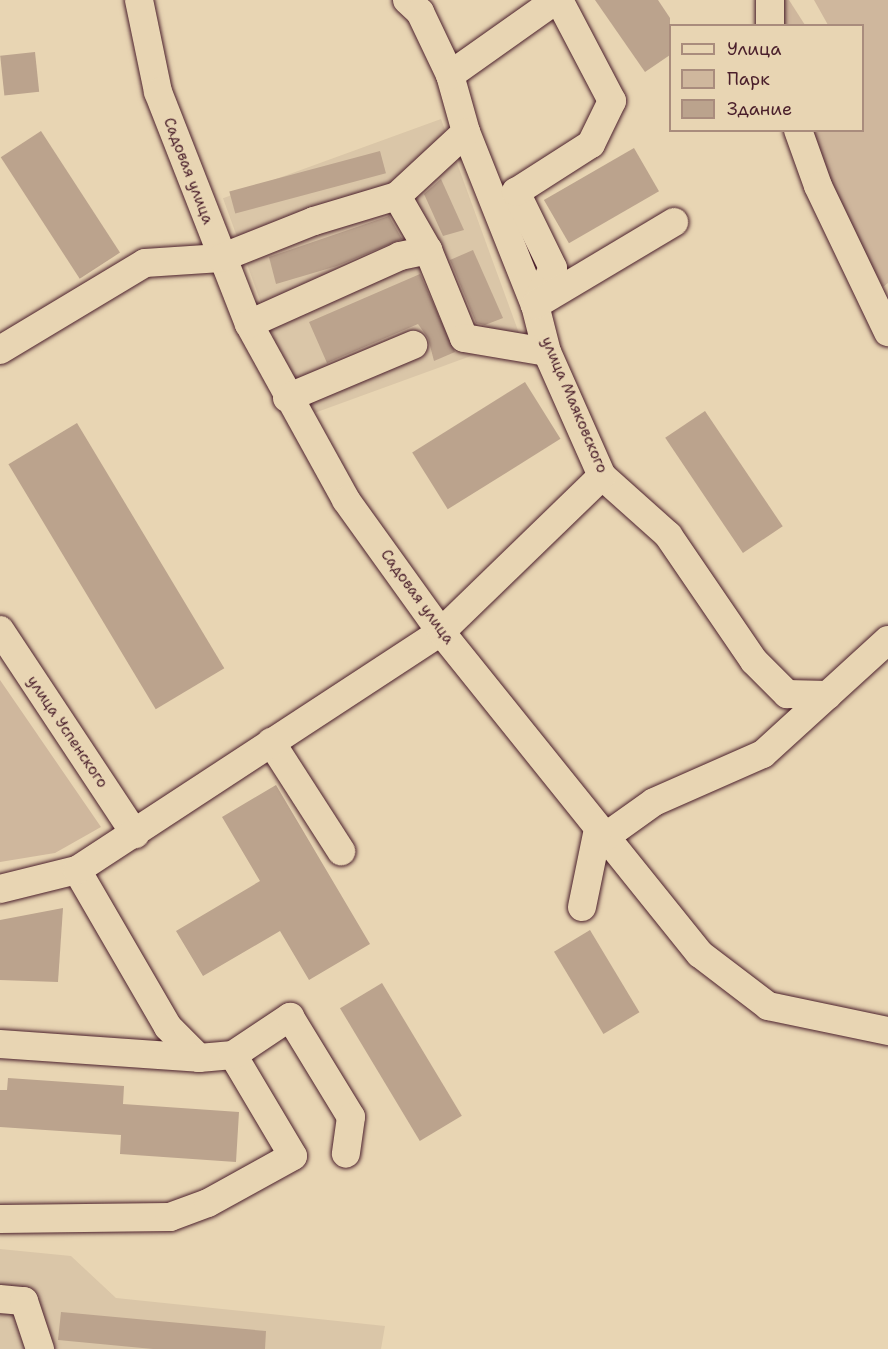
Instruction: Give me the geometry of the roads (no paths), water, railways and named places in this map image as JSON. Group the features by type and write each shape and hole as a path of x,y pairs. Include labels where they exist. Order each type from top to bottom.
{"street":[{"name":"Садовая улица","path":"139,0 158,92 221,258 249,324 287,398 346,500 441,632 700,954 768,1006 888,1031"},
{"name":"улица Маяковского","path":"407,0 420,12 450,75 466,132 535,305 547,352 602,476 668,535 754,661 787,694 828,695"},
{"path":"450,75 557,0 612,101 591,144 516,192 553,268 535,305"},
{"path":"770,0 770,24"},
{"path":"0,350 145,263 221,258 314,220 397,196 466,132"},
{"path":"799,132 818,186 888,332"},
{"path":"397,196 428,250 464,338 547,352"},
{"path":"535,305 674,222"},
{"path":"249,324 400,256 428,250"},
{"path":"287,398 412,345"},
{"path":"0,889 77,870 441,632 602,476"},
{"name":"улица Успенского","path":"0,630 135,834"},
{"path":"582,907 601,833 654,802 764,754 888,640"},
{"path":"271,742 341,852"},
{"path":"77,870 168,1027 199,1058"},
{"path":"0,1044 199,1058 233,1055 290,1017 351,1117 346,1154"},
{"path":"0,1219 170,1217 208,1203 293,1156 233,1055"},
{"path":"0,1299 24,1301 40,1349"}]}
